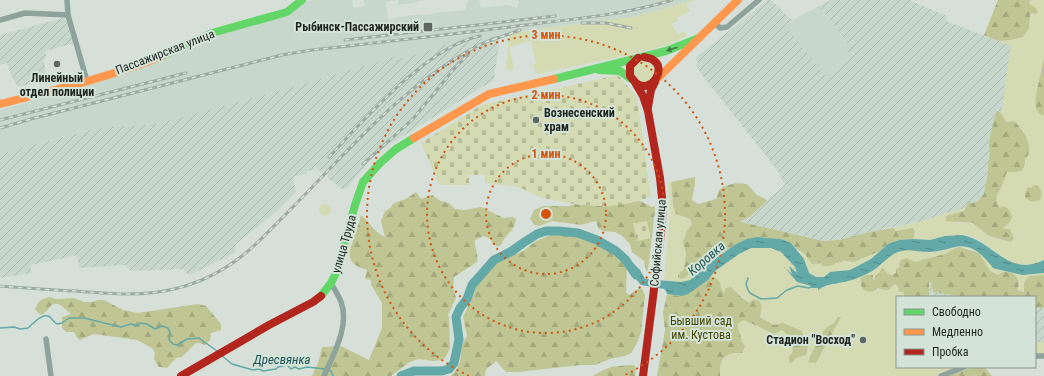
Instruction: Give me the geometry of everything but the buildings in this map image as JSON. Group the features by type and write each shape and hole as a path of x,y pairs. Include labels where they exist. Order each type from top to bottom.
{"street":[{"path":"67,0 66,8 87,81"},
{"name":"Пассажирская улица","path":"0,104 87,81 163,56 212,33 286,13 302,0"},
{"path":"586,71 620,71 627,75 634,83 646,87 657,80 738,0"},
{"path":"715,23 720,28 727,27 759,0"},
{"path":"0,20 25,13 68,15"},
{"path":"586,71 674,48 699,38"},
{"path":"634,83 629,74 630,68 633,62 641,57 651,58 657,64 659,72 657,80"},
{"name":"улица Труда","path":"181,376 269,325 314,302 324,293 331,283 340,263 358,195 363,182 380,163 396,149 489,94 586,71"},
{"name":"Софийская улица","path":"648,112 651,90 657,80"},
{"name":"Софийская улица","path":"634,83 643,96 648,112 661,183 662,201 662,220 643,376"},
{"path":"324,376 339,340 344,318 341,302 331,283"},
{"path":"46,339 52,376"},
{"path":"941,376 961,368"}],"shaded area":[{"path":"312,0 352,0 353,8 365,6 364,0 398,0 386,2 388,19 420,14 466,10 466,3 468,3 468,0 479,0 481,8 508,5 517,8 519,0 692,0 632,17 529,30 498,39 499,43 494,78 492,81 382,149 369,161 346,189 342,189 328,178 328,175 325,175 314,166 408,71 400,55 286,89 156,124 108,127 100,129 99,127 0,154 0,110 100,82 202,40"},
{"path":"398,0 425,0 398,5"},
{"path":"768,0 771,0 792,20 785,25 825,75 847,58 849,45 819,6 831,0 909,0 947,16 946,21 1012,46 991,184 977,205 949,212 923,221 838,240 823,241 741,222 785,185 777,170 702,75 696,66 698,62 695,58"},
{"path":"819,6 849,45 847,58 825,75 808,53 806,54 784,25"},
{"path":"67,17 75,43 45,51 46,56 44,60 47,80 18,87 11,75 7,63 0,65 0,35"},
{"path":"496,36 499,43 494,78 492,81 382,149 369,161 346,189 342,189 328,178 328,175 325,175 314,166 314,170 307,171 307,173 293,177 296,192 277,211 236,244 234,253 192,274 189,275 183,269 131,271 125,265 79,268 77,255 31,265 31,273 0,278 0,154 100,127 100,129 108,127 156,124 286,89 400,55 402,59 461,40 464,41"},
{"path":"929,282 931,282 933,292 959,296 929,296"},
{"path":"1036,307 1044,308 1044,342 1036,342"}],"green space":[{"path":"696,0 686,4 690,11 677,18 678,20 671,24 678,35 684,31 687,36 664,46 538,74 533,65 536,64 531,41 509,47 514,69 509,70 506,68 509,35 519,32 632,17"},
{"path":"998,0 1032,0 1029,1 1030,5 1035,7 1038,12 1030,15 1029,28 1023,37 999,41 984,35"},
{"path":"1044,0 1044,59 1040,71 1040,80 1037,90 1042,116 1044,116 1044,260 1032,264 1022,265 1013,263 981,242 966,235 955,235 927,241 913,239 915,231 913,228 896,231 893,228 966,208 964,211 946,216 959,223 973,223 989,236 1003,241 1005,229 1003,228 996,197 998,190 1002,187 1002,182 1007,171 1017,172 1025,166 1029,146 1026,136 1020,128 1014,121 1007,122 1004,120 1002,114 1011,46 999,41 1010,40 1029,28 1030,15 1032,13 1029,1"},
{"path":"1044,59 1044,116 1037,110 1036,101"},
{"path":"644,61 652,64 655,72 652,80 644,83 636,80 633,72 636,64"},
{"path":"618,75 637,97 651,196 625,204 596,206 567,203 540,197 517,187 486,183 485,175 469,175 469,185 440,185 421,143 482,105"},
{"path":"998,111 1007,122 1014,121 1017,124 1026,136 1029,146 1024,168 1019,172 1007,172 997,197 999,207 1006,207 1012,215 1009,223 1003,228 1010,229 1014,239 1010,242 989,236 973,223 946,221 946,216 964,211 969,201 972,203 977,202 984,194 990,153 989,141 996,112"},
{"path":"695,177 692,200 698,204 716,199 719,190 725,186 735,183 747,184 757,195 767,201 741,222 823,241 838,240 893,228 896,231 913,228 915,231 913,239 899,240 888,244 880,251 854,262 845,261 833,265 822,266 821,263 811,263 805,254 799,251 791,243 781,239 757,237 736,244 709,263 706,261 690,269 690,274 683,279 678,278 678,275 684,269 686,253 683,242 687,231 692,224 690,219 676,214 673,205 671,182"},
{"path":"668,182 671,182 673,205 683,218 690,219 692,224 687,231 683,242 686,253 684,269 678,275 678,278 683,279 689,274 690,269 706,261 709,263 693,279 686,282 664,280 670,214"},
{"path":"1034,185 1039,187 1041,195 1040,200 1032,202 1025,198 1025,193 1028,187 1031,188"},
{"path":"416,192 421,199 432,195 441,201 449,203 455,209 465,210 481,207 504,218 513,217 516,219 513,228 500,246 494,245 490,239 484,236 475,240 477,262 454,277 453,287 456,298 448,315 450,348 445,358 433,361 418,359 410,362 391,376 312,376 318,363 322,347 341,346 369,360 382,328 382,303 371,285 371,280 365,279 367,270 358,267 350,259 353,237 361,215 375,230 385,237 381,221 385,211 394,203 406,199"},
{"path":"640,201 652,207 655,206 648,270 646,271 644,261 632,252 630,244 622,236 615,232 603,231 598,228 596,221 581,225 552,221 539,226 535,225 530,219 534,210 543,206 570,206 575,204 606,206"},
{"path":"325,204 329,206 331,210 329,214 325,216 321,214 319,210 321,206"},
{"path":"647,221 651,238 637,241 633,223"},
{"path":"553,234 573,235 586,239 600,245 620,257 627,267 626,292 629,295 639,288 642,289 645,295 641,332 631,353 595,365 581,365 518,372 506,372 496,361 487,368 485,376 450,376 458,367 462,346 467,336 463,317 480,280 499,261 523,251 536,241"},
{"path":"964,246 978,252 996,269 1023,275 1044,273 1044,275 1031,276 1026,279 1024,292 1017,290 1017,277 1015,275 1006,273 998,275 993,273 974,251 968,248 958,247 949,253 932,258 915,261 910,260 892,275 888,274 884,269 876,275 874,280 861,278 860,282 863,290 892,288 895,284 898,285 898,288 905,295 896,296 896,368 954,368 936,376 720,376 722,362 739,344 741,337 738,324 744,320 774,334 782,330 792,336 793,351 789,357 792,363 796,358 806,355 808,346 802,331 774,325 760,316 762,306 754,299 750,304 744,297 734,291 725,293 717,279 711,277 715,271 739,254 748,249 757,247 771,248 781,252 797,271 791,266 789,272 797,281 811,286 810,287 823,288 830,284 852,280 874,269 889,256 900,251 910,249 921,252 937,252 955,247","holes":["838,317 841,317 808,362 822,334"]},
{"path":"960,247 979,253 990,271 998,275 1006,272 1014,274 1018,281 1017,290 1024,292 1026,279 1031,276 1044,275 1044,308 1036,307 1036,296 959,296 933,292 931,282 929,282 929,296 905,296 903,292 899,292 898,286 895,284 889,290 878,288 872,292 868,292 861,286 861,278 866,275 873,275 874,280 882,268 888,274 892,275 896,273 896,269 900,267 899,264 901,260 906,258 915,262 945,254"},
{"path":"799,251 805,254 813,264 821,263 833,265 840,262 863,259 880,251 871,259 850,270 828,273 824,277 816,277 809,273"},
{"path":"782,260 789,265 789,261 792,263 796,268 797,274 792,270 793,274 785,268 782,271 778,269 778,273 773,271 772,266 780,266 782,264"},
{"name":"Бывший сад им. Кустова","path":"711,277 720,282 724,293 726,288 731,287 749,303 754,299 759,301 762,306 760,317 774,325 783,323 802,331 808,346 806,355 796,358 792,363 789,362 789,357 793,351 791,336 782,330 774,334 744,320 738,324 741,341 745,346 742,353 731,354 724,357 721,365 720,376 657,376 665,330 663,313 667,294 679,296"},
{"path":"50,297 55,299 74,298 84,302 104,300 123,310 138,313 198,304 206,306 221,324 221,330 211,333 210,340 205,345 196,343 182,357 176,358 167,368 159,367 154,359 155,353 152,348 137,340 94,334 80,340 74,332 66,332 62,328 62,317 71,314 63,307 54,304 41,315 35,309 41,300"},
{"path":"838,317 841,317 816,363 808,362 821,335"},
{"path":"1036,342 1044,342 1044,353 1036,354"},
{"path":"634,365 636,368 635,376 593,376 610,367"},
{"path":"970,368 985,368 992,376 947,376"}],"water":[{"path":"962,235 984,244 1010,262 1020,265 1031,264 1044,260 1044,273 1023,275 993,268 982,255 972,249 961,246 932,252 906,250 892,255 876,268 864,275 850,281 831,284 818,290 818,288 808,288 811,286 797,282 786,269 792,274 789,266 797,273 795,267 781,252 771,248 751,248 739,254 715,271 708,280 688,294 682,296 667,294 664,289 641,285 627,269 632,262 640,270 645,279 681,282 690,280 705,266 736,244 747,239 757,237 781,239 791,243 804,259 809,273 816,277 824,277 830,272 850,270 871,259 888,244 899,240 930,240 945,236"}],"waterway":[{"name":"Коровка","path":"401,376 414,371 442,371 449,369 454,363 459,339 456,317 460,308 467,299 472,285 494,260 512,251 537,234 546,231 559,231 578,233 597,240 616,251 625,259 636,275"},
{"path":"748,278 746,284 748,290 750,293 761,299 777,298 787,290 798,286 809,288"},
{"name":"Дресвянка","path":"0,328 28,328 44,316 50,317 57,324 62,323 69,318 84,318 121,327 131,324 137,326 140,323 147,324 155,329 162,326 168,328 170,333 169,340 173,344 177,345 187,339 199,338 217,351"},
{"name":"Дресвянка","path":"221,355 232,364 253,370 259,369 263,371 276,369 287,365 291,369 295,367 299,369 307,367 325,369"},
{"name":"Дресвянка","path":"328,370 331,371 333,376"}],"railway":[{"path":"0,128 282,55 312,50 591,17 624,12 672,0"},
{"path":"345,40 555,16"},
{"path":"582,23 606,23 631,28"},
{"path":"492,40 520,30"},
{"path":"329,157 360,123 398,86 419,69 440,54 460,43 480,36"},
{"path":"0,286 101,293 140,294 178,288 195,283 212,275 235,261 256,244 357,140 399,101 450,62 476,47 497,38"},
{"path":"363,164 412,120 454,69 468,55"},
{"path":"0,120 186,73"}],"traffic: fast":[{"path":"162,56 212,33 287,12 302,0"},
{"path":"554,79 666,51 699,38"},
{"path":"599,70 620,71 631,79"},
{"path":"321,296 331,283 337,271 355,205 363,182 380,163 396,149 414,138"}],"traffic: slow":[{"path":"658,78 738,0"},
{"path":"0,104 102,77 162,56"},
{"path":"414,138 489,94 554,79"}],"traffic: jam":[{"path":"638,58 630,66 630,76 641,86 647,86 655,79 659,69 653,60 644,57"},
{"path":"648,107 651,90 655,82"},
{"path":"636,84 643,96 648,111 660,178 663,207 643,376"},
{"path":"181,376 269,325 313,302 321,296"}],"place":[{"name":"Рыбинск-Пассажирский","path":"428,27"},
{"name":"Линейный отдел полиции","path":"57,64"},
{"name":"Вознесенский храм","path":"536,120"},
{"name":"Стадион \"Восход\"","path":"863,340"}]}
